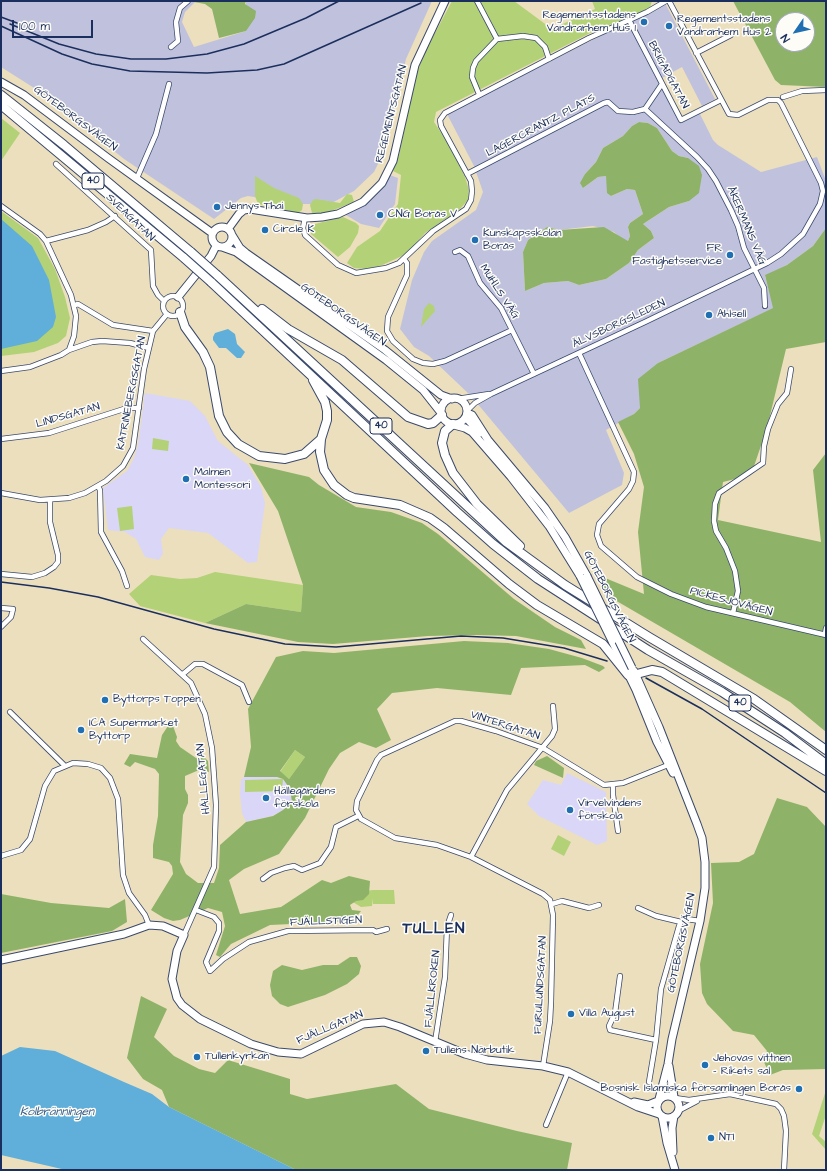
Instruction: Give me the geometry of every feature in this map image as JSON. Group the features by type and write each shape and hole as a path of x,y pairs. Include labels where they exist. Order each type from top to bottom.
{"highway":[{"name":"40","path":"3,100 69,149 191,252 506,542 543,569 649,637 754,699 826,750"},
{"name":"40","path":"3,100 211,282 493,544 538,579 648,650 728,695 785,733 826,764"},
{"path":"219,277 288,329 342,360 408,417 422,423 430,424 442,414"},
{"path":"180,312 185,327 203,352 210,367 219,416 227,432 238,444 259,456 285,459 304,454 321,439"},
{"path":"309,372 322,395 327,411 326,425 321,439 320,452 324,470 331,482 340,491 354,498 400,505 430,518 444,528 509,584 537,605 602,644 632,673"},
{"path":"453,424 445,431 442,443 444,455 454,473 477,504 543,569"},
{"path":"624,664 630,674 652,670 662,672 826,771"}],"street":[{"path":"171,47 178,41 176,22 180,8 188,1"},
{"name":"REGEMENTSGATAN","path":"230,232 239,214 244,210 250,209 305,218 330,216 363,202 382,183 393,161 415,65 446,1"},
{"path":"477,1 496,39"},
{"path":"305,218 303,228 307,238 338,265 356,273 386,268 404,259 434,231 468,206 472,191 467,174 440,120 445,113 549,59 668,1 720,100"},
{"name":"BRIGADGATAN","path":"629,20 681,120 720,100"},
{"path":"696,53 731,34"},
{"path":"480,94 472,77 473,68 476,61 496,39 523,36 536,38 545,47 549,59"},
{"name":"GÖTEBORGSVÄGEN","path":"1,82 24,95 212,233"},
{"path":"136,178 156,134 169,84"},
{"path":"645,110 662,84"},
{"path":"783,97 802,91 826,90"},
{"name":"ÄLVSBORGSLEDEN","path":"467,412 491,394 754,269 781,254 803,234 820,204 823,191 821,183 791,121 778,100 773,99 763,102 735,116 727,112 720,100"},
{"name":"LAGERCRANTZ PLATS","path":"467,174 604,103 608,102 618,111 633,112 645,110"},
{"name":"ÅKERMANS VÄG","path":"645,110 674,135 708,169 731,210 738,226 744,248 764,288 765,306"},
{"name":"SVEAGATAN","path":"56,164 151,250 153,286 156,292 164,300"},
{"path":"1,206 40,234 46,241 75,305 76,323 69,350"},
{"path":"46,241 88,230 115,216"},
{"path":"178,297 219,247 229,244 230,232 220,227 212,233 212,240 219,247"},
{"name":"GÖTEBORGSVÄGEN","path":"230,232 240,248 246,253 389,354 441,395 465,404 469,421 555,523 632,673 660,731 699,831 704,856 705,888 700,921 659,1100"},
{"name":"GÖTEBORGSVÄGEN","path":"219,247 236,252 386,360 424,390 447,422 486,442"},
{"name":"MUHLS VÄG","path":"455,252 460,250 468,256 480,283 501,308 534,374"},
{"path":"404,259 407,263 407,275 388,317 387,331 393,341 414,359 423,363 433,364 445,362 512,330"},
{"path":"170,296 178,297 183,304 180,312 174,316 167,314 163,308 164,300 170,296"},
{"path":"75,305 78,304 113,325 153,331"},
{"name":"KATRINEBERGSGATAN","path":"1,493 28,499 50,500 75,496 98,486 118,472 130,455 153,331 167,314"},
{"path":"1,371 30,367 92,342 102,341 130,343 149,348"},
{"name":"PICKESJÖVÄGEN","path":"579,353 634,472 633,481 629,489 599,524 597,535 601,546 632,573 654,586 706,607 825,634"},
{"path":"733,613 738,591 735,571 726,548 716,531 714,521 715,504 719,493 763,463 764,446 768,429 778,404 787,393 791,369"},
{"name":"ÄLVSBORGSLEDEN","path":"455,399 491,394"},
{"path":"442,414 444,404 455,399"},
{"name":"LINDSGATAN","path":"1,439 49,433 127,408 139,408"},
{"path":"453,424 463,420 467,412"},
{"path":"98,486 100,490 101,532 122,571 127,586"},
{"path":"1,574 32,577 54,568 58,562 58,555 50,522 50,500"},
{"name":"GÖTEBORGSVÄGEN","path":"583,576 624,664"},
{"path":"1,608 13,609 11,617 1,627"},
{"path":"825,634 826,628"},
{"name":"HÄLLEGATAN","path":"143,639 183,674 191,684 205,714 212,748 215,779 216,841 214,867 184,935"},
{"path":"183,674 195,664 203,664 242,685 249,702"},
{"name":"GÖTEBORGSVÄGEN","path":"632,673 668,766 679,782"},
{"path":"471,857 507,790 552,736 555,729 553,706"},
{"path":"10,712 64,765"},
{"name":"VINTERGATAN","path":"358,816 356,810 357,801 377,760 381,755 448,723 461,721 543,748 600,783 613,786"},
{"path":"1,856 21,850 30,839 44,786 54,772 64,765 78,762 101,768 110,778 118,799 123,875 130,893 145,915 149,925"},
{"path":"618,831 613,786 668,766"},
{"path":"263,879 271,873 285,868 294,866 305,870 320,862 330,847 336,827 358,816 399,840 426,842 471,857 543,894 552,904 562,901 589,908 599,905"},
{"name":"FURULUNDSGATAN","path":"542,1066 550,1021 553,928 552,904"},
{"path":"638,908 656,916 682,922"},
{"name":"FJÄLLSTIGEN","path":"196,910 214,917 219,923 219,931 206,962 210,971 228,955 249,942 288,931 373,930 376,932 387,929"},
{"name":"FJÄLLKROKEN","path":"435,1042 445,977 447,927 451,914"},
{"path":"649,1082 656,1040 661,989 679,926 687,919 700,921"},
{"path":"1,960 124,934 149,925 163,926 184,935"},
{"name":"FJÄLLGATAN","path":"184,935 177,951 172,979 178,998 190,1012 231,1035 270,1050 295,1054 312,1050 355,1027 379,1022 400,1027 465,1054 487,1060 542,1066 568,1072 638,1107 660,1115"},
{"path":"620,976 615,1013 610,1024 610,1030 656,1040"},
{"name":"GÖTEBORGSVÄGEN","path":"668,1064 674,1098"},
{"path":"546,1125 568,1072"},
{"path":"674,1166 660,1115 656,1107 659,1100 666,1096 689,1100 730,1094 776,1104 781,1109 784,1116 786,1131 784,1170"},
{"path":"674,1098 678,1104 672,1128 674,1166"},
{"path":"660,1115 667,1118 701,1099"},
{"name":"FJÄLLGATAN","path":"628,1101 648,1104 659,1100"}],"shaded area":[{"path":"1,1 196,1 185,12 182,22 194,47 246,31 246,1 432,1 406,59 384,152 374,172 354,191 330,204 295,204 248,196 241,198 214,219 124,159 42,93 1,67"},
{"path":"665,3 715,99 702,106 682,67 662,78 659,81 681,122 699,112 713,140 718,145 761,172 817,157 826,181 826,228 813,246 787,265 765,276 774,308 658,363 640,408 634,414 606,430 624,473 622,485 569,513 471,396 429,356 414,347 400,329 412,280 424,252 432,241 476,210 483,192 474,166 447,114","holes":["639,122 648,123 657,128 672,151 679,156 688,158 689,201 669,207 643,224 651,231 654,238 638,250 629,263 606,279 579,285 568,281 544,283 525,291 523,252 528,240 547,227 559,230 593,226 614,232 621,239 628,241 630,236 628,227 630,223 643,214 635,190 627,189 611,196 606,176 598,177 583,188 585,174 596,162 603,148 623,136 632,126"]},
{"path":"387,174 398,178 395,204 379,228 361,224 346,215 345,212 364,202"},
{"name":"Malmen Montessori","path":"145,393 190,401 205,416 218,441 248,465 261,487 265,503 257,562 248,563 208,533 169,528 161,539 163,554 159,560 145,557 136,539 125,532 108,530 103,488 127,471 134,458 138,445"},
{"name":"Virvelvindens förskola","path":"567,773 606,792 607,841 597,845 539,816 527,804 543,780 561,785"},
{"name":"Hällegårdens förskola","path":"244,777 277,777 283,779 290,789 292,802 283,810 272,816 246,822 242,813 240,794 241,780"}],"green space":[{"path":"246,1 245,4 256,11 255,18 246,31 219,38 212,9 205,4 194,2"},
{"path":"452,1 514,1 552,29 595,9 592,1 652,1 650,7 638,14 596,30 436,112 434,122 450,146 465,177 469,190 468,200 459,210 425,233 410,250 402,256 380,266 365,269 354,268 347,263 357,247 380,231 398,204 401,175 393,171 399,155 416,75 426,50"},
{"path":"733,1 826,1 826,87 781,85 775,80"},
{"path":"1,118 20,133 1,161"},
{"path":"639,122 648,123 657,128 672,151 679,156 688,158 699,166 702,175 699,193 689,201 669,207 643,224 651,231 654,238 638,250 629,263 606,279 579,285 568,281 544,283 525,291 523,252 528,240 547,227 559,230 604,227 628,241 630,236 628,227 630,223 643,214 635,190 627,189 611,196 607,193 606,176 598,177 583,188 580,183 585,174 596,162 603,148 623,136 632,126"},
{"path":"255,176 274,188 299,198 303,204 302,210 298,213 258,204 255,196"},
{"path":"347,194 352,195 354,202 326,213 312,213 310,205 313,200 316,199 340,203"},
{"path":"1,211 38,238 55,269 65,297 70,318 66,336 58,343 34,352 1,356"},
{"path":"343,217 359,226 358,233 350,247 338,257 311,234 310,230 315,224"},
{"path":"826,228 826,342 786,349 767,428 751,475 723,482 718,520 821,542 813,470 826,453 826,732 790,702 608,596 593,573 644,594 638,532 644,487 634,454 618,422 634,414 640,408 638,379 658,363 773,308 765,275 787,265 813,246"},
{"path":"429,303 434,306 435,311 421,327 424,309"},
{"path":"153,438 169,441 168,451 152,449"},
{"path":"249,463 309,477 319,485 356,507 391,512 422,523 438,534 514,599 555,627 581,640 586,649 516,636 477,635 428,636 333,644 298,642 205,623 246,604 301,612 303,585 278,511"},
{"path":"132,506 134,529 120,531 117,508"},
{"path":"215,572 303,585 301,612 246,604 205,623 140,606 129,594 151,575 180,579 197,578"},
{"path":"464,641 508,643 549,649 582,658 605,668 599,672 585,665 521,668 511,695 437,688 392,693 377,709 391,740 376,748 359,742 340,753 329,769 305,818 279,854 244,869 229,880 240,914 281,907 322,880 331,883 349,876 370,881 369,894 363,900 356,901 350,905 352,910 361,911 357,916 356,921 270,925 231,944 220,957 216,955 225,926 222,912 208,908 180,920 173,921 164,918 151,910 173,874 172,866 169,862 153,858 153,845 158,816 159,774 155,769 135,762 130,767 124,764 130,754 157,758 162,735 168,726 173,726 177,737 176,741 180,747 196,758 205,758 208,761 209,772 199,770 185,776 185,789 188,795 188,803 183,815 180,862 186,874 198,883 214,883 219,868 220,845 246,822 273,816 292,802 290,789 283,779 277,777 244,777 251,747 248,709 276,657 303,651 334,653","holes":["295,750 305,757 289,779 280,771"]},
{"path":"295,750 305,757 289,779 280,772"},
{"path":"547,756 564,768 563,778 534,765 536,761"},
{"path":"283,779 282,791 245,792 245,780"},
{"path":"777,798 807,807 826,827 826,1069 783,1070 770,1075 763,1060 767,1051 754,1035 733,1031 707,1004 702,993 700,964 713,903 711,863 739,862 754,854"},
{"path":"558,835 571,842 564,856 551,849"},
{"path":"394,890 395,904 373,904 373,898 372,906 361,907 348,899 359,892"},
{"path":"1,894 51,903 109,908 125,899 127,922 112,931 1,953"},
{"path":"350,957 357,957 361,966 359,974 347,984 325,995 288,1007 280,1004 272,996 270,985 273,971 282,965 302,970 323,965 338,965"},
{"path":"141,996 167,1009 154,1037 174,1056 199,1069 215,1073 228,1060 290,1079 290,1094 307,1099 396,1084 429,1109 572,1143 567,1170 296,1170 169,1107 162,1090 143,1079 127,1058"},
{"path":"826,1090 826,1115 819,1136 826,1142 826,1150 812,1134"}],"water":[{"path":"1,219 32,246 49,280 56,317 53,327 37,341 1,349"},
{"path":"228,329 235,334 237,344 245,352 241,358 237,358 226,348 219,348 213,340 215,333"},
{"name":"Kolbränningen","path":"20,1047 55,1051 152,1094 169,1107 296,1170 66,1170 1,1155 1,1056"}],"railway":[{"path":"10,24 59,44 96,54 131,59 166,59 207,54 244,44 306,18 339,1"},
{"path":"1,26 62,54 92,64 130,71 207,73 257,70 284,64 421,3"},
{"path":"1,17 17,23"},
{"path":"1,582 49,588 98,597 214,629 285,644 336,647 461,636 503,638 564,648 607,661"},
{"path":"646,678 702,709 826,793"}],"place":[{"name":"Regementsstadens Vandrarhem Hus 1","path":"644,22"},
{"name":"Regementsstadens Vandrarhem Hus 2","path":"669,26"},
{"name":"Jennys Thai","path":"217,207"},
{"name":"CNG Borås V","path":"380,215"},
{"name":"Circle K","path":"265,230"},
{"name":"Kunskapsskolan Borås","path":"475,240"},
{"name":"FR Fastighetsservice","path":"730,255"},
{"name":"Ahlsell","path":"709,315"},
{"name":"Malmen Montessori","path":"186,479"},
{"name":"Byttorps Toppen","path":"105,700"},
{"name":"ICA Supermarket Byttorp","path":"81,730"},
{"name":"Hällegårdens förskola","path":"266,798"},
{"name":"Virvelvindens förskola","path":"570,810"},
{"name":"Villa August","path":"571,1014"},
{"name":"Tullens Närbutik","path":"426,1051"},
{"name":"Tullenkyrkan","path":"197,1057"},
{"name":"Jehovas vittnen - Rikets sal","path":"705,1065"},
{"name":"Bosnisk Islamiska församlingen Borås","path":"799,1089"},
{"name":"NTI","path":"711,1138"}],"district":[{"name":"TULLEN","path":"434,930"}]}
